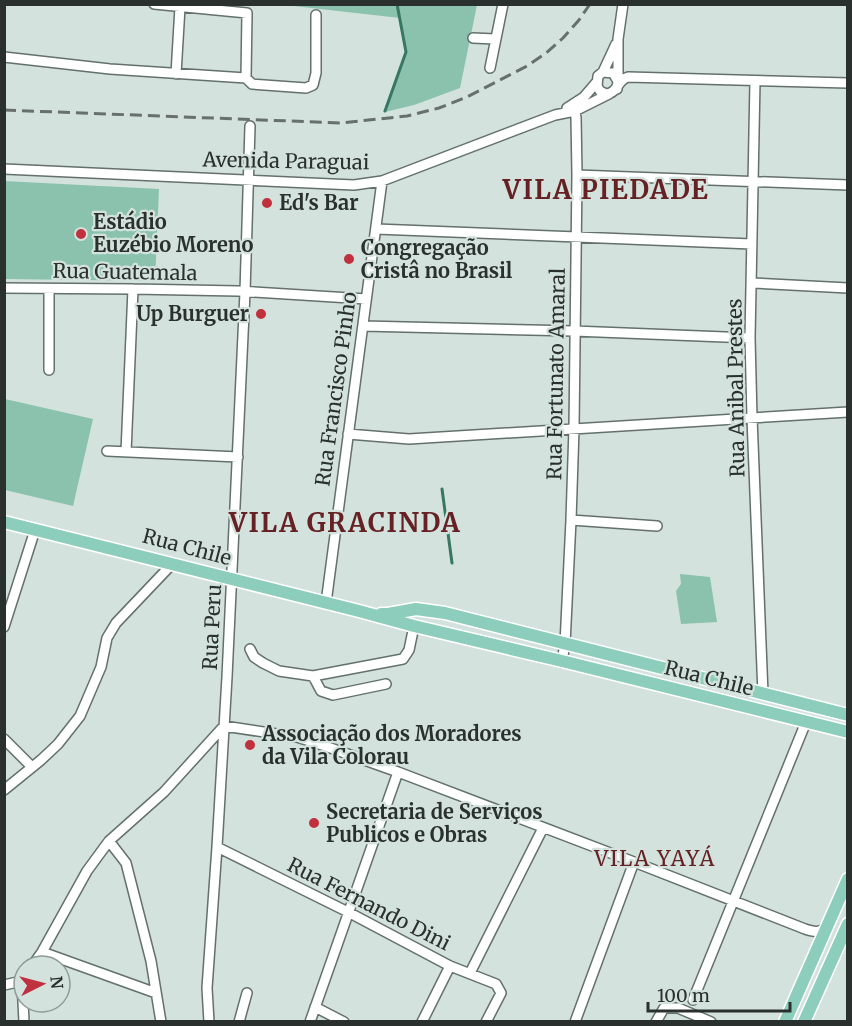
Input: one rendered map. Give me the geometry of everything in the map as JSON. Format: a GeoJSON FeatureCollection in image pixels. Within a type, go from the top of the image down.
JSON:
{"type":"FeatureCollection","features":[{"type":"Feature","properties":{"kind":"main road","name":"Rua Chile"},"geometry":{"type":"LineString","coordinates":[[4,522],[359,610],[388,614],[416,609],[445,614],[848,715]]}},
{"type":"Feature","properties":{"kind":"main road"},"geometry":{"type":"LineString","coordinates":[[414,626],[411,624],[409,615],[416,609]]}},
{"type":"Feature","properties":{"kind":"main road","name":"Rua Chile"},"geometry":{"type":"LineString","coordinates":[[359,610],[414,626],[848,732]]}},
{"type":"Feature","properties":{"kind":"main road"},"geometry":{"type":"LineString","coordinates":[[784,1022],[848,879]]}},
{"type":"Feature","properties":{"kind":"main road"},"geometry":{"type":"LineString","coordinates":[[804,1022],[843,948],[848,924]]}},
{"type":"Feature","properties":{"kind":"street"},"geometry":{"type":"LineString","coordinates":[[154,4],[247,13],[246,78]]}},
{"type":"Feature","properties":{"kind":"street"},"geometry":{"type":"LineString","coordinates":[[490,68],[503,4]]}},
{"type":"Feature","properties":{"kind":"street"},"geometry":{"type":"LineString","coordinates":[[618,83],[618,39],[623,4]]}},
{"type":"Feature","properties":{"kind":"street"},"geometry":{"type":"LineString","coordinates":[[176,74],[180,7]]}},
{"type":"Feature","properties":{"kind":"street"},"geometry":{"type":"LineString","coordinates":[[4,57],[110,69],[246,78],[252,84],[306,88],[313,85],[316,73],[316,15]]}},
{"type":"Feature","properties":{"kind":"street"},"geometry":{"type":"LineString","coordinates":[[473,39],[495,39]]}},
{"type":"Feature","properties":{"kind":"street"},"geometry":{"type":"LineString","coordinates":[[573,108],[596,83],[618,39]]}},
{"type":"Feature","properties":{"kind":"street"},"geometry":{"type":"LineString","coordinates":[[603,72],[613,73],[618,78],[618,83]]}},
{"type":"Feature","properties":{"kind":"street"},"geometry":{"type":"LineString","coordinates":[[618,83],[628,77],[848,83]]}},
{"type":"Feature","properties":{"kind":"street","name":"Rua Anibal Prestes"},"geometry":{"type":"LineString","coordinates":[[755,81],[753,283],[750,338],[764,694]]}},
{"type":"Feature","properties":{"kind":"street"},"geometry":{"type":"LineString","coordinates":[[596,83],[600,91],[609,93]]}},
{"type":"Feature","properties":{"kind":"street","name":"Avenida Paraguai"},"geometry":{"type":"LineString","coordinates":[[4,169],[354,185],[382,181],[555,115],[615,91],[618,83]]}},
{"type":"Feature","properties":{"kind":"street","name":"Rua Fortunato Amaral"},"geometry":{"type":"LineString","coordinates":[[565,644],[572,520],[574,428],[577,175],[576,117],[573,108]]}},
{"type":"Feature","properties":{"kind":"street","name":"Rua Peru"},"geometry":{"type":"LineString","coordinates":[[209,1022],[207,988],[218,848],[232,579],[250,126]]}},
{"type":"Feature","properties":{"kind":"street"},"geometry":{"type":"LineString","coordinates":[[577,175],[848,185]]}},
{"type":"Feature","properties":{"kind":"street","name":"Rua Francisco Pinho"},"geometry":{"type":"LineString","coordinates":[[326,603],[382,181]]}},
{"type":"Feature","properties":{"kind":"street"},"geometry":{"type":"LineString","coordinates":[[376,229],[752,244]]}},
{"type":"Feature","properties":{"kind":"street"},"geometry":{"type":"LineString","coordinates":[[753,283],[848,288]]}},
{"type":"Feature","properties":{"kind":"street","name":"Rua Guatemala"},"geometry":{"type":"LineString","coordinates":[[4,288],[245,292],[366,299]]}},
{"type":"Feature","properties":{"kind":"street"},"geometry":{"type":"LineString","coordinates":[[49,289],[49,370]]}},
{"type":"Feature","properties":{"kind":"street"},"geometry":{"type":"LineString","coordinates":[[126,452],[133,289]]}},
{"type":"Feature","properties":{"kind":"street"},"geometry":{"type":"LineString","coordinates":[[363,326],[750,338]]}},
{"type":"Feature","properties":{"kind":"street"},"geometry":{"type":"LineString","coordinates":[[348,434],[409,440],[848,412]]}},
{"type":"Feature","properties":{"kind":"street"},"geometry":{"type":"LineString","coordinates":[[107,451],[238,456]]}},
{"type":"Feature","properties":{"kind":"street"},"geometry":{"type":"LineString","coordinates":[[572,520],[657,526]]}},
{"type":"Feature","properties":{"kind":"street"},"geometry":{"type":"LineString","coordinates":[[5,625],[35,530]]}},
{"type":"Feature","properties":{"kind":"street"},"geometry":{"type":"LineString","coordinates":[[4,790],[41,760],[80,716],[101,667],[107,638],[116,623],[173,563]]}},
{"type":"Feature","properties":{"kind":"street"},"geometry":{"type":"LineString","coordinates":[[250,649],[255,657],[279,671],[313,676],[403,659],[409,650],[414,626]]}},
{"type":"Feature","properties":{"kind":"street"},"geometry":{"type":"LineString","coordinates":[[562,661],[565,644]]}},
{"type":"Feature","properties":{"kind":"street"},"geometry":{"type":"LineString","coordinates":[[313,676],[321,691],[333,695],[387,684]]}},
{"type":"Feature","properties":{"kind":"street"},"geometry":{"type":"LineString","coordinates":[[693,1000],[806,722]]}},
{"type":"Feature","properties":{"kind":"street"},"geometry":{"type":"LineString","coordinates":[[156,993],[42,952],[87,871],[109,841],[165,792],[224,726],[297,737],[398,772],[805,929],[817,932],[827,927]]}},
{"type":"Feature","properties":{"kind":"street"},"geometry":{"type":"LineString","coordinates":[[4,739],[32,767]]}},
{"type":"Feature","properties":{"kind":"street"},"geometry":{"type":"LineString","coordinates":[[310,1022],[398,772]]}},
{"type":"Feature","properties":{"kind":"street"},"geometry":{"type":"LineString","coordinates":[[470,973],[543,828]]}},
{"type":"Feature","properties":{"kind":"street"},"geometry":{"type":"LineString","coordinates":[[109,841],[126,863],[151,961],[161,1022]]}},
{"type":"Feature","properties":{"kind":"street","name":"Rua Fernando Dini"},"geometry":{"type":"LineString","coordinates":[[218,848],[348,912],[450,966],[496,984],[501,993],[486,1022]]}},
{"type":"Feature","properties":{"kind":"street"},"geometry":{"type":"LineString","coordinates":[[575,1022],[634,862]]}},
{"type":"Feature","properties":{"kind":"street"},"geometry":{"type":"LineString","coordinates":[[805,929],[815,938],[817,950]]}},
{"type":"Feature","properties":{"kind":"street"},"geometry":{"type":"LineString","coordinates":[[422,1022],[450,966]]}},
{"type":"Feature","properties":{"kind":"street"},"geometry":{"type":"LineString","coordinates":[[238,1022],[247,993]]}},
{"type":"Feature","properties":{"kind":"street"},"geometry":{"type":"LineString","coordinates":[[315,1007],[344,1022]]}},
{"type":"Feature","properties":{"kind":"street"},"geometry":{"type":"LineString","coordinates":[[656,1022],[664,1008],[678,1008],[711,1022]]}},
{"type":"Feature","properties":{"kind":"green space"},"geometry":{"type":"Polygon","coordinates":[[[285,5],[477,5],[460,88],[414,105],[385,112],[406,52],[400,18],[285,5]]]}},
{"type":"Feature","properties":{"kind":"green space","name":"Estádio Euzébio Moreno"},"geometry":{"type":"Polygon","coordinates":[[[4,181],[159,189],[155,281],[5,279],[4,181]]]}},
{"type":"Feature","properties":{"kind":"green space"},"geometry":{"type":"Polygon","coordinates":[[[5,399],[93,419],[73,506],[5,490],[5,399]]]}},
{"type":"Feature","properties":{"kind":"green space"},"geometry":{"type":"Polygon","coordinates":[[[680,574],[710,577],[717,622],[681,624],[676,591],[681,584],[680,574]]]}},
{"type":"Feature","properties":{"kind":"waterway"},"geometry":{"type":"LineString","coordinates":[[385,111],[406,52],[397,4]]}},
{"type":"Feature","properties":{"kind":"waterway"},"geometry":{"type":"LineString","coordinates":[[442,489],[452,563]]}},
{"type":"Feature","properties":{"kind":"railway"},"geometry":{"type":"LineString","coordinates":[[4,110],[341,123],[407,116],[439,108],[467,97],[527,66],[563,38],[590,4]]}},
{"type":"Feature","properties":{"kind":"place","name":"Ed's Bar"},"geometry":{"type":"Point","coordinates":[267,203]}},
{"type":"Feature","properties":{"kind":"place","name":"Estádio Euzébio Moreno"},"geometry":{"type":"Point","coordinates":[81,234]}},
{"type":"Feature","properties":{"kind":"place","name":"Congregação Cristâ no Brasil"},"geometry":{"type":"Point","coordinates":[349,259]}},
{"type":"Feature","properties":{"kind":"place","name":"Up Burguer"},"geometry":{"type":"Point","coordinates":[261,314]}},
{"type":"Feature","properties":{"kind":"place","name":"Associação dos Moradores da Vila Colorau"},"geometry":{"type":"Point","coordinates":[250,745]}},
{"type":"Feature","properties":{"kind":"place","name":"Secretaria de Serviços Publicos e Obras"},"geometry":{"type":"Point","coordinates":[314,823]}},
{"type":"Feature","properties":{"kind":"district","name":"VILA PIEDADE"},"geometry":{"type":"Point","coordinates":[606,190]}},
{"type":"Feature","properties":{"kind":"district","name":"VILA GRACINDA"},"geometry":{"type":"Point","coordinates":[345,523]}},
{"type":"Feature","properties":{"kind":"district","name":"VILA YAYÁ"},"geometry":{"type":"Point","coordinates":[655,859]}}]}
